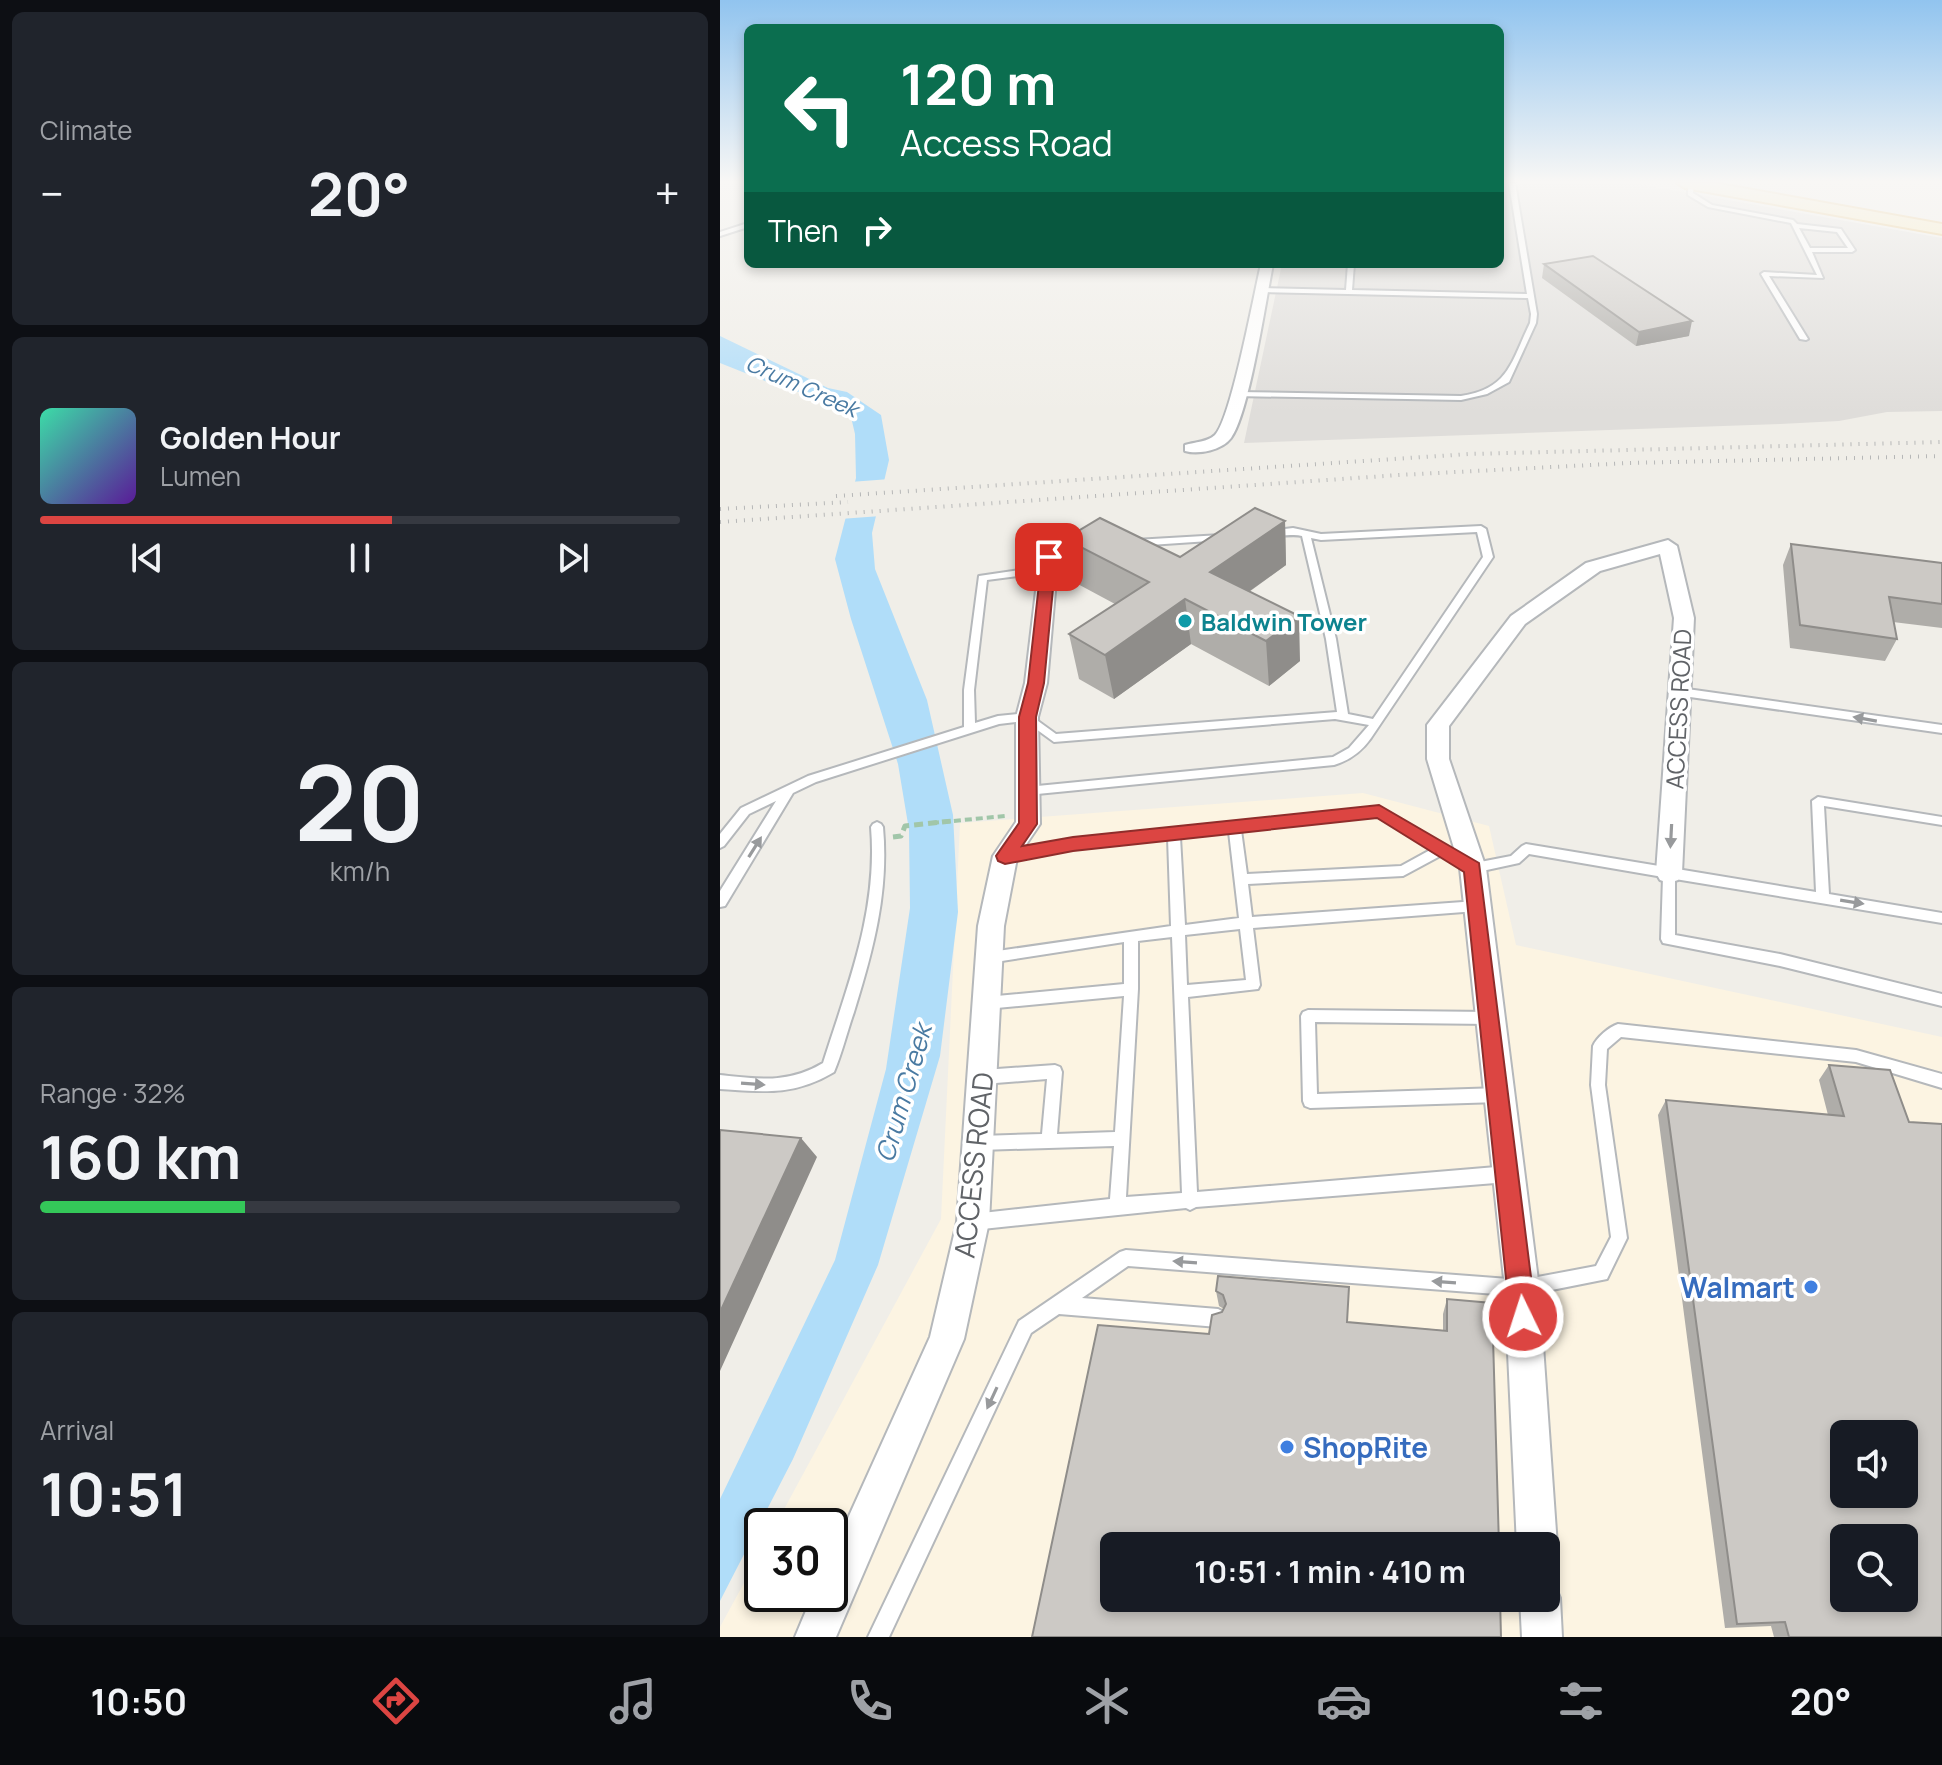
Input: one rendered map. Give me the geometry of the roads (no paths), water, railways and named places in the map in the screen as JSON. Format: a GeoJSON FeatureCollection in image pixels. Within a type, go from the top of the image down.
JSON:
{"type":"FeatureCollection","features":[{"type":"Feature","properties":{"kind":"street"},"geometry":{"type":"LineString","coordinates":[[1191,448],[1213,444],[1224,436],[1238,394],[1266,268]]}},
{"type":"Feature","properties":{"kind":"street","name":"ACCESS ROAD"},"geometry":{"type":"LineString","coordinates":[[1473,868],[1438,759],[1438,725],[1518,620],[1593,567],[1668,546],[1684,618],[1669,873]]}},
{"type":"Feature","properties":{"kind":"street","name":"ACCESS ROAD"},"geometry":{"type":"LineString","coordinates":[[815,1637],[947,1339],[973,1222],[991,926],[1005,856],[1028,824],[1027,717],[1036,683],[1048,563]]}},
{"type":"Feature","properties":{"kind":"street"},"geometry":{"type":"LineString","coordinates":[[1473,868],[1522,1288],[1536,1532]]}},
{"type":"Feature","properties":{"kind":"street"},"geometry":{"type":"LineString","coordinates":[[1541,1612],[1542,1637]]}},
{"type":"Feature","properties":{"kind":"lane"},"geometry":{"type":"LineString","coordinates":[[1238,394],[1480,396],[1506,380],[1533,323],[1525,259]]}},
{"type":"Feature","properties":{"kind":"lane"},"geometry":{"type":"LineString","coordinates":[[1804,339],[1764,274],[1821,277],[1813,259]]}},
{"type":"Feature","properties":{"kind":"lane"},"geometry":{"type":"LineString","coordinates":[[1349,292],[1351,268]]}},
{"type":"Feature","properties":{"kind":"lane"},"geometry":{"type":"LineString","coordinates":[[1261,290],[1531,296]]}},
{"type":"Feature","properties":{"kind":"lane"},"geometry":{"type":"LineString","coordinates":[[1028,802],[1347,757],[1359,747],[1376,723],[1488,557],[1481,529],[1321,537],[1293,531],[1263,534]]}},
{"type":"Feature","properties":{"kind":"lane"},"geometry":{"type":"LineString","coordinates":[[1306,534],[1331,639],[1343,717]]}},
{"type":"Feature","properties":{"kind":"lane"},"geometry":{"type":"LineString","coordinates":[[1117,544],[1233,537]]}},
{"type":"Feature","properties":{"kind":"lane"},"geometry":{"type":"LineString","coordinates":[[970,728],[969,690],[982,578],[1048,563],[1089,546]]}},
{"type":"Feature","properties":{"kind":"lane"},"geometry":{"type":"LineString","coordinates":[[1680,692],[1942,729]]}},
{"type":"Feature","properties":{"kind":"lane"},"geometry":{"type":"LineString","coordinates":[[720,843],[745,811],[836,769],[998,720],[1027,717],[1054,738],[1343,717],[1376,723]]}},
{"type":"Feature","properties":{"kind":"lane"},"geometry":{"type":"LineString","coordinates":[[720,902],[789,790]]}},
{"type":"Feature","properties":{"kind":"lane"},"geometry":{"type":"LineString","coordinates":[[1823,897],[1818,801],[1942,821]]}},
{"type":"Feature","properties":{"kind":"lane"},"geometry":{"type":"LineString","coordinates":[[1005,856],[1073,844],[1379,811],[1473,868],[1515,860],[1526,849],[1942,918]]}},
{"type":"Feature","properties":{"kind":"lane"},"geometry":{"type":"LineString","coordinates":[[720,1082],[786,1087],[816,1076],[829,1067],[869,931],[879,872],[877,827]]}},
{"type":"Feature","properties":{"kind":"lane"},"geometry":{"type":"LineString","coordinates":[[1181,992],[1253,985],[1235,827]]}},
{"type":"Feature","properties":{"kind":"lane"},"geometry":{"type":"LineString","coordinates":[[1174,833],[1190,1202]]}},
{"type":"Feature","properties":{"kind":"lane"},"geometry":{"type":"LineString","coordinates":[[1241,879],[1403,871],[1443,849]]}},
{"type":"Feature","properties":{"kind":"lane"},"geometry":{"type":"LineString","coordinates":[[1669,873],[1668,939],[1780,960],[1942,1000]]}},
{"type":"Feature","properties":{"kind":"lane"},"geometry":{"type":"LineString","coordinates":[[989,957],[1178,930],[1477,906]]}},
{"type":"Feature","properties":{"kind":"lane"},"geometry":{"type":"LineString","coordinates":[[1118,1206],[1131,989],[1131,936]]}},
{"type":"Feature","properties":{"kind":"lane"},"geometry":{"type":"LineString","coordinates":[[986,1003],[1131,989]]}},
{"type":"Feature","properties":{"kind":"lane"},"geometry":{"type":"LineString","coordinates":[[1490,1018],[1308,1016],[1310,1101],[1499,1095]]}},
{"type":"Feature","properties":{"kind":"lane"},"geometry":{"type":"LineString","coordinates":[[878,1637],[1025,1327],[1126,1258],[1522,1288],[1601,1273],[1619,1238],[1598,1085],[1600,1046],[1618,1030],[1856,1056],[1942,1081]]}},
{"type":"Feature","properties":{"kind":"lane"},"geometry":{"type":"LineString","coordinates":[[983,1077],[1055,1072],[1049,1140]]}},
{"type":"Feature","properties":{"kind":"lane"},"geometry":{"type":"LineString","coordinates":[[980,1143],[1122,1139]]}},
{"type":"Feature","properties":{"kind":"lane"},"geometry":{"type":"LineString","coordinates":[[973,1222],[1118,1206],[1508,1174]]}},
{"type":"Feature","properties":{"kind":"lane"},"geometry":{"type":"LineString","coordinates":[[1057,1305],[1218,1318]]}},
{"type":"Feature","properties":{"kind":"water","name":"Crum Creek"},"geometry":{"type":"Polygon","coordinates":[[[720,336],[828,388],[847,392],[881,415],[889,460],[872,533],[875,569],[927,700],[953,815],[958,912],[940,1056],[878,1265],[793,1459],[768,1508],[744,1508],[744,1554],[720,1601],[720,1499],[835,1260],[886,1069],[910,908],[909,830],[898,764],[835,559],[856,478],[855,434],[851,417],[843,406],[720,363],[720,336]]]}},
{"type":"Feature","properties":{"kind":"railway"},"geometry":{"type":"LineString","coordinates":[[836,496],[1469,454],[1942,442]]}},
{"type":"Feature","properties":{"kind":"railway"},"geometry":{"type":"LineString","coordinates":[[720,522],[1399,475],[1629,463],[1942,456]]}},
{"type":"Feature","properties":{"kind":"railway"},"geometry":{"type":"LineString","coordinates":[[720,509],[848,502]]}},
{"type":"Feature","properties":{"kind":"place","name":"Baldwin Tower"},"geometry":{"type":"Point","coordinates":[1185,621]}},
{"type":"Feature","properties":{"kind":"place","name":"Walmart"},"geometry":{"type":"Point","coordinates":[1811,1287]}},
{"type":"Feature","properties":{"kind":"place","name":"ShopRite"},"geometry":{"type":"Point","coordinates":[1287,1447]}}]}
